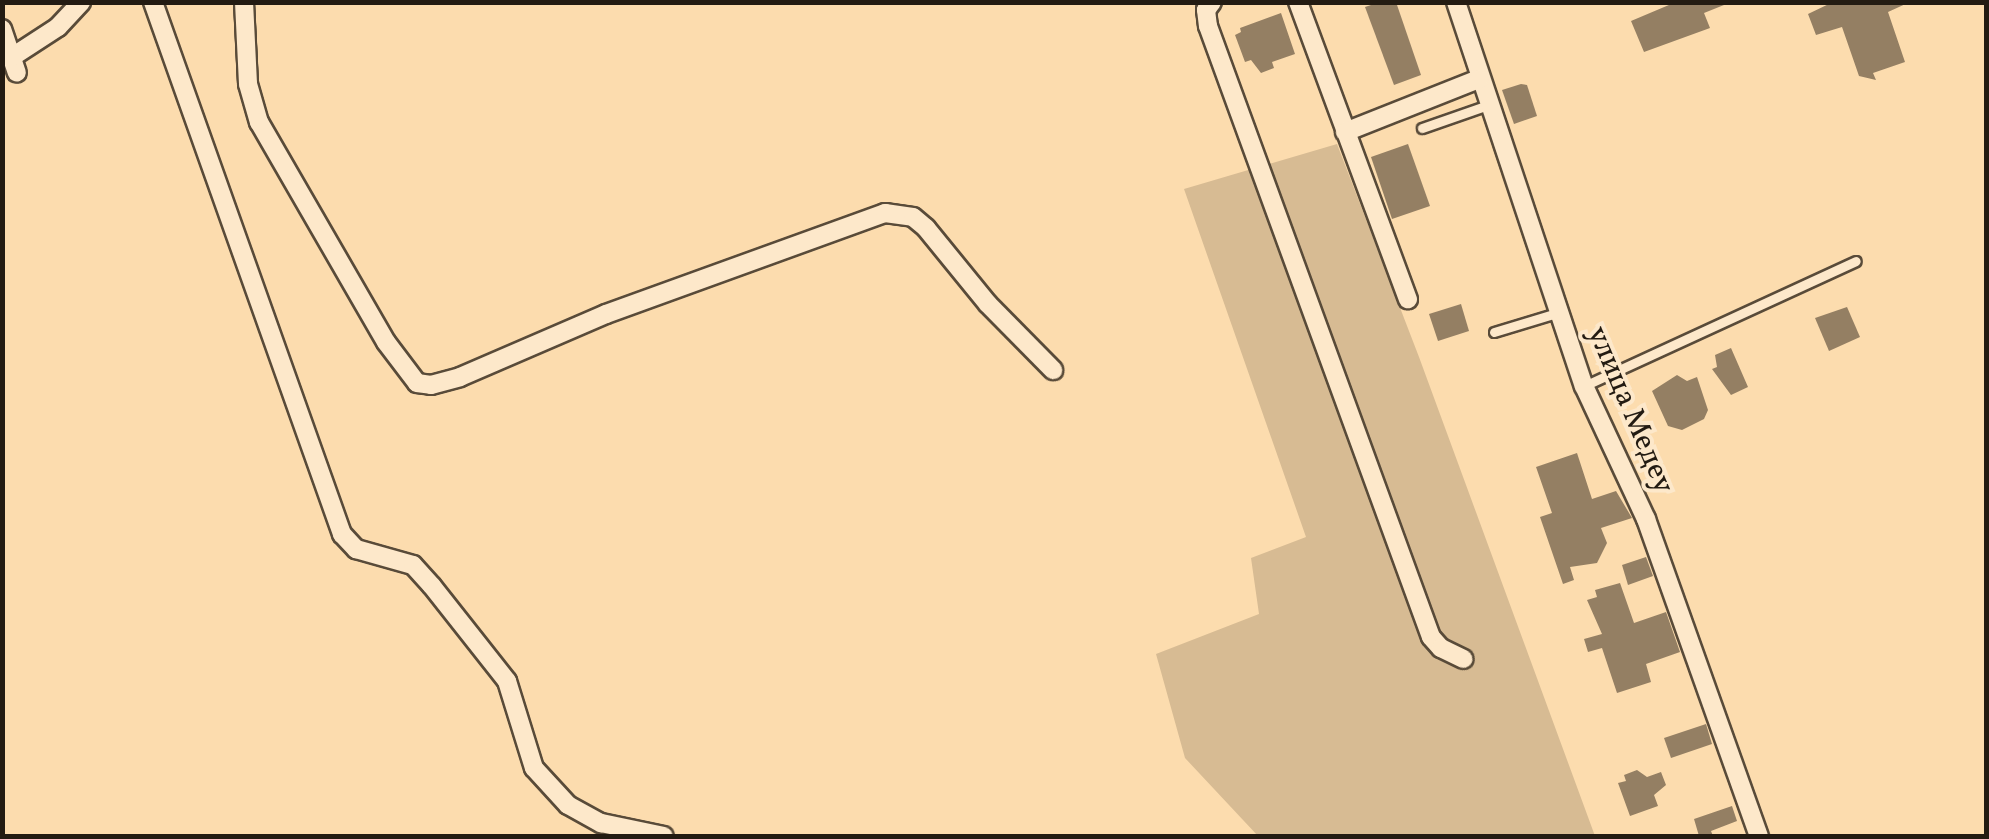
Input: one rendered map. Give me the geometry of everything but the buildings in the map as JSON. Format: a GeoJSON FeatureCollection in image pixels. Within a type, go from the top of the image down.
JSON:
{"type":"FeatureCollection","features":[{"type":"Feature","properties":{"kind":"street"},"geometry":{"type":"LineString","coordinates":[[2,28],[15,65],[81,2]]}},
{"type":"Feature","properties":{"kind":"street"},"geometry":{"type":"LineString","coordinates":[[153,2],[342,534],[356,549],[413,566],[432,586],[506,682],[534,768],[568,806],[601,824],[664,836]]}},
{"type":"Feature","properties":{"kind":"street"},"geometry":{"type":"LineString","coordinates":[[244,2],[248,84],[259,122],[386,342],[418,383],[431,385],[460,377],[606,314],[885,213],[913,217],[926,228],[988,304],[1053,370]]}},
{"type":"Feature","properties":{"kind":"street"},"geometry":{"type":"LineString","coordinates":[[1212,2],[1206,10],[1208,26],[1431,637],[1441,648],[1464,658]]}},
{"type":"Feature","properties":{"kind":"street"},"geometry":{"type":"LineString","coordinates":[[1298,2],[1408,300]]}},
{"type":"Feature","properties":{"kind":"street","name":"улица Медеу"},"geometry":{"type":"LineString","coordinates":[[1456,2],[1584,386],[1646,518],[1759,836]]}},
{"type":"Feature","properties":{"kind":"street"},"geometry":{"type":"LineString","coordinates":[[1344,132],[1479,80]]}},
{"type":"Feature","properties":{"kind":"lane"},"geometry":{"type":"LineString","coordinates":[[1422,128],[1488,105]]}},
{"type":"Feature","properties":{"kind":"lane"},"geometry":{"type":"LineString","coordinates":[[1584,386],[1856,261]]}},
{"type":"Feature","properties":{"kind":"lane"},"geometry":{"type":"LineString","coordinates":[[1494,332],[1560,312]]}},
{"type":"Feature","properties":{"kind":"shaded area"},"geometry":{"type":"Polygon","coordinates":[[[1337,144],[1595,836],[1258,836],[1185,758],[1156,654],[1259,614],[1251,558],[1306,537],[1184,189],[1337,144]]]}}]}
